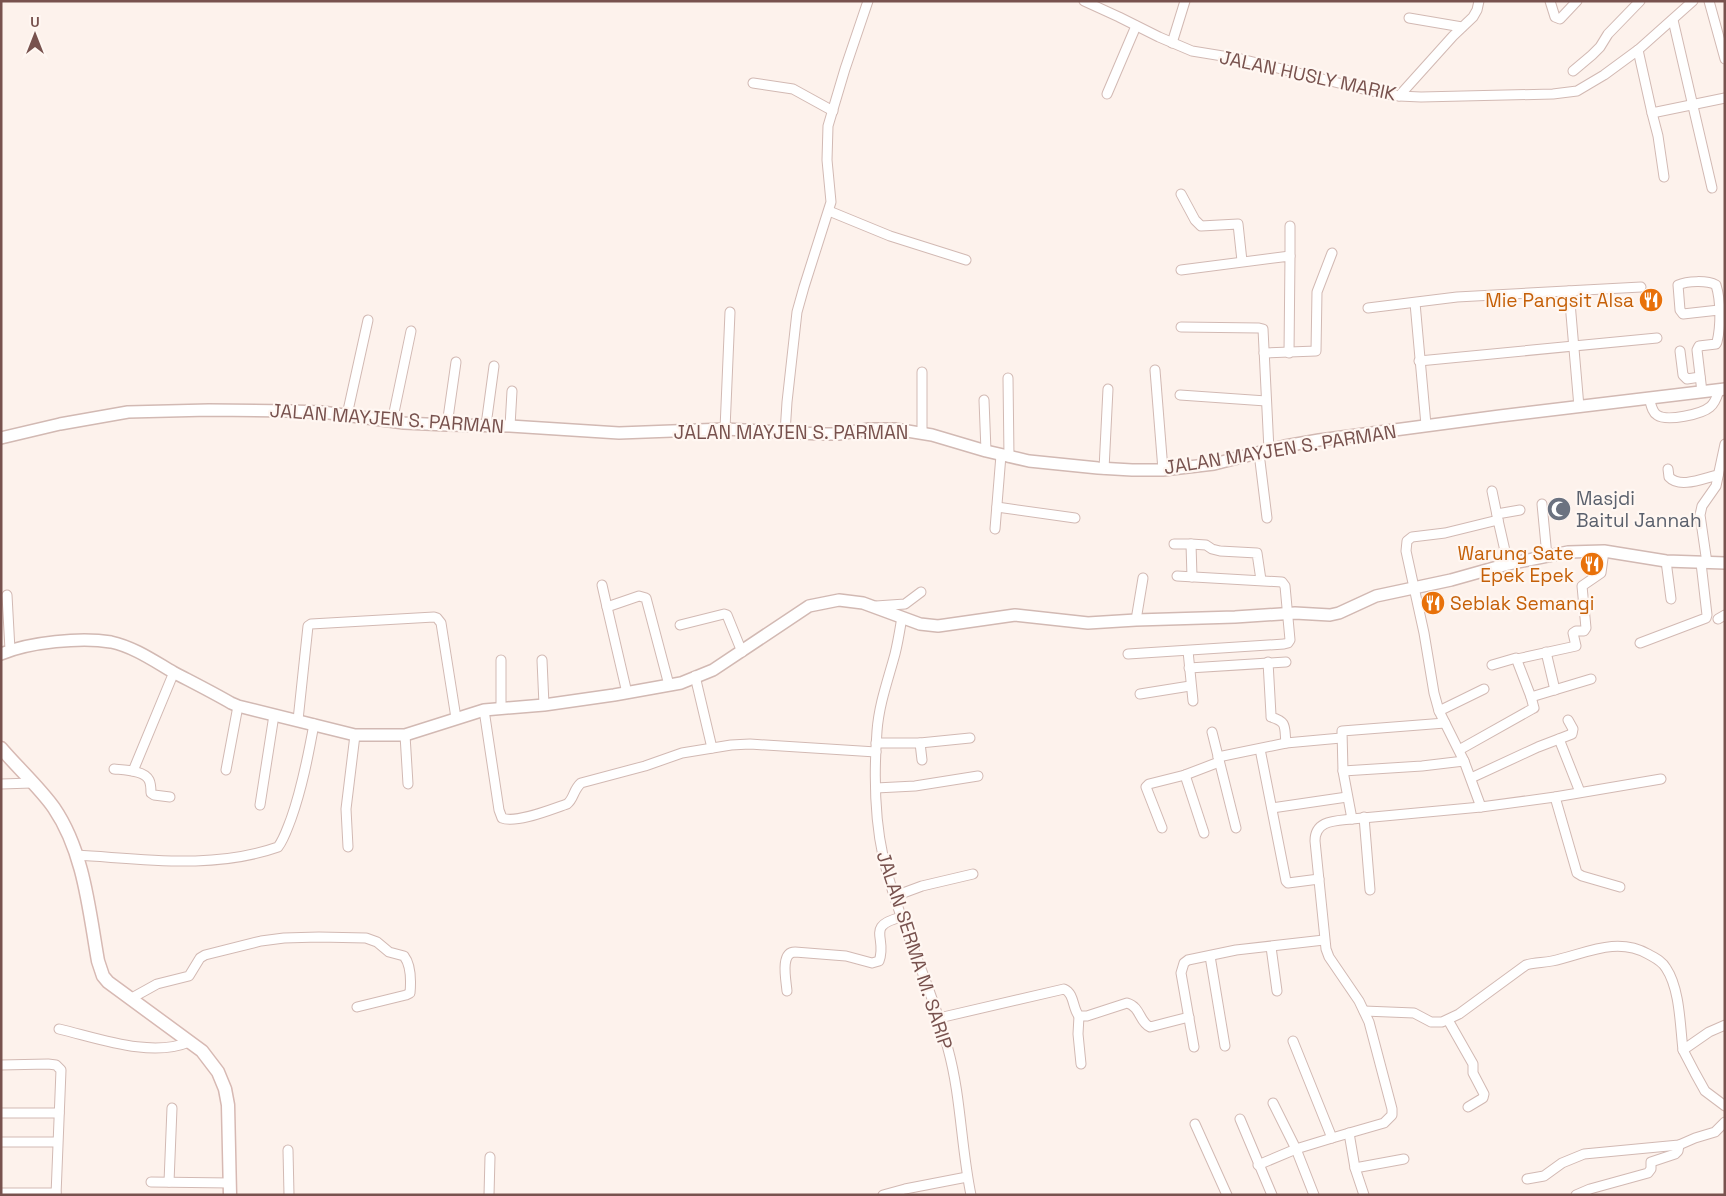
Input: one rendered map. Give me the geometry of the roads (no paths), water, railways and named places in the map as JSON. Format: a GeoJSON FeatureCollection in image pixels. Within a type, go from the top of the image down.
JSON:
{"type":"FeatureCollection","features":[{"type":"Feature","properties":{"kind":"main road"},"geometry":{"type":"LineString","coordinates":[[1,748],[54,807],[78,855],[98,961],[103,976],[116,990],[202,1051],[212,1062],[226,1089],[230,1189]]}},
{"type":"Feature","properties":{"kind":"street"},"geometry":{"type":"LineString","coordinates":[[785,433],[798,312],[804,286],[831,202],[826,145],[828,126],[868,1]]}},
{"type":"Feature","properties":{"kind":"street","name":"JALAN HUSLY MARIK"},"geometry":{"type":"LineString","coordinates":[[1084,1],[1192,51],[1241,59],[1399,96],[1570,93],[1604,75],[1638,50],[1693,1]]}},
{"type":"Feature","properties":{"kind":"street"},"geometry":{"type":"LineString","coordinates":[[1172,43],[1186,1]]}},
{"type":"Feature","properties":{"kind":"street"},"geometry":{"type":"LineString","coordinates":[[1399,96],[1477,10],[1479,1]]}},
{"type":"Feature","properties":{"kind":"street"},"geometry":{"type":"LineString","coordinates":[[1550,1],[1556,17],[1560,19],[1577,1]]}},
{"type":"Feature","properties":{"kind":"street"},"geometry":{"type":"LineString","coordinates":[[1573,71],[1592,55],[1608,34],[1640,1]]}},
{"type":"Feature","properties":{"kind":"street"},"geometry":{"type":"LineString","coordinates":[[1709,1],[1725,60]]}},
{"type":"Feature","properties":{"kind":"street"},"geometry":{"type":"LineString","coordinates":[[1409,18],[1462,27]]}},
{"type":"Feature","properties":{"kind":"street"},"geometry":{"type":"LineString","coordinates":[[1673,20],[1712,188]]}},
{"type":"Feature","properties":{"kind":"street"},"geometry":{"type":"LineString","coordinates":[[1107,94],[1136,26]]}},
{"type":"Feature","properties":{"kind":"street"},"geometry":{"type":"LineString","coordinates":[[1638,50],[1658,136],[1664,177]]}},
{"type":"Feature","properties":{"kind":"street"},"geometry":{"type":"LineString","coordinates":[[753,83],[793,90],[833,111]]}},
{"type":"Feature","properties":{"kind":"street"},"geometry":{"type":"LineString","coordinates":[[1652,113],[1725,98]]}},
{"type":"Feature","properties":{"kind":"street"},"geometry":{"type":"LineString","coordinates":[[1181,194],[1201,226],[1238,224],[1242,262]]}},
{"type":"Feature","properties":{"kind":"street"},"geometry":{"type":"LineString","coordinates":[[829,211],[898,238],[966,260]]}},
{"type":"Feature","properties":{"kind":"street"},"geometry":{"type":"LineString","coordinates":[[1289,353],[1290,226]]}},
{"type":"Feature","properties":{"kind":"street"},"geometry":{"type":"LineString","coordinates":[[1264,353],[1316,351],[1317,292],[1332,254]]}},
{"type":"Feature","properties":{"kind":"street"},"geometry":{"type":"LineString","coordinates":[[1181,270],[1290,256]]}},
{"type":"Feature","properties":{"kind":"street"},"geometry":{"type":"LineString","coordinates":[[1702,392],[1697,350],[1699,346],[1716,344],[1718,342],[1719,310],[1716,285],[1712,282],[1696,282],[1678,285],[1681,312],[1683,314],[1719,310]]}},
{"type":"Feature","properties":{"kind":"street"},"geometry":{"type":"LineString","coordinates":[[1368,308],[1457,297],[1641,287]]}},
{"type":"Feature","properties":{"kind":"street"},"geometry":{"type":"LineString","coordinates":[[1569,291],[1579,407]]}},
{"type":"Feature","properties":{"kind":"street"},"geometry":{"type":"LineString","coordinates":[[1415,303],[1426,425]]}},
{"type":"Feature","properties":{"kind":"street"},"geometry":{"type":"LineString","coordinates":[[725,429],[730,312]]}},
{"type":"Feature","properties":{"kind":"street"},"geometry":{"type":"LineString","coordinates":[[347,415],[368,320]]}},
{"type":"Feature","properties":{"kind":"street"},"geometry":{"type":"LineString","coordinates":[[1181,327],[1261,328],[1264,333],[1266,401],[1264,452],[1267,518]]}},
{"type":"Feature","properties":{"kind":"street"},"geometry":{"type":"LineString","coordinates":[[392,422],[411,331]]}},
{"type":"Feature","properties":{"kind":"street"},"geometry":{"type":"LineString","coordinates":[[1419,361],[1657,338]]}},
{"type":"Feature","properties":{"kind":"street"},"geometry":{"type":"LineString","coordinates":[[1680,351],[1682,375],[1687,378],[1700,377]]}},
{"type":"Feature","properties":{"kind":"street"},"geometry":{"type":"LineString","coordinates":[[447,425],[456,362]]}},
{"type":"Feature","properties":{"kind":"street"},"geometry":{"type":"LineString","coordinates":[[486,425],[494,366]]}},
{"type":"Feature","properties":{"kind":"street"},"geometry":{"type":"LineString","coordinates":[[1155,370],[1163,470]]}},
{"type":"Feature","properties":{"kind":"street"},"geometry":{"type":"LineString","coordinates":[[922,372],[922,433]]}},
{"type":"Feature","properties":{"kind":"street"},"geometry":{"type":"LineString","coordinates":[[995,529],[1005,456],[1008,378]]}},
{"type":"Feature","properties":{"kind":"street"},"geometry":{"type":"LineString","coordinates":[[1104,468],[1108,389]]}},
{"type":"Feature","properties":{"kind":"street"},"geometry":{"type":"LineString","coordinates":[[1649,398],[1654,412],[1658,416],[1665,418],[1684,416],[1710,407],[1722,389]]}},
{"type":"Feature","properties":{"kind":"street","name":"JALAN MAYJEN S. PARMAN"},"geometry":{"type":"LineString","coordinates":[[1,438],[44,427],[128,412],[290,410],[347,415],[392,422],[510,426],[619,433],[725,429],[839,434],[869,429],[889,429],[922,433],[1005,456],[1047,464],[1163,470],[1214,464],[1319,440],[1722,389]]}},
{"type":"Feature","properties":{"kind":"street"},"geometry":{"type":"LineString","coordinates":[[510,426],[512,391]]}},
{"type":"Feature","properties":{"kind":"street"},"geometry":{"type":"LineString","coordinates":[[1180,395],[1266,401]]}},
{"type":"Feature","properties":{"kind":"street"},"geometry":{"type":"LineString","coordinates":[[984,400],[986,451]]}},
{"type":"Feature","properties":{"kind":"street"},"geometry":{"type":"LineString","coordinates":[[1640,643],[1706,618],[1701,511],[1714,491],[1725,444]]}},
{"type":"Feature","properties":{"kind":"street"},"geometry":{"type":"LineString","coordinates":[[1668,469],[1669,477],[1676,482],[1718,475]]}},
{"type":"Feature","properties":{"kind":"street"},"geometry":{"type":"LineString","coordinates":[[1492,490],[1508,564]]}},
{"type":"Feature","properties":{"kind":"street"},"geometry":{"type":"LineString","coordinates":[[1542,504],[1547,556]]}},
{"type":"Feature","properties":{"kind":"street"},"geometry":{"type":"LineString","coordinates":[[997,507],[1075,518]]}},
{"type":"Feature","properties":{"kind":"street"},"geometry":{"type":"LineString","coordinates":[[1481,807],[1464,761],[1439,711],[1406,551],[1407,541],[1408,539],[1445,533],[1520,510]]}},
{"type":"Feature","properties":{"kind":"street"},"geometry":{"type":"LineString","coordinates":[[1174,544],[1206,545],[1220,551],[1256,553],[1261,580]]}},
{"type":"Feature","properties":{"kind":"street"},"geometry":{"type":"LineString","coordinates":[[1191,544],[1192,576]]}},
{"type":"Feature","properties":{"kind":"street"},"geometry":{"type":"LineString","coordinates":[[7,595],[6,652],[50,642],[112,642],[139,652],[238,706],[355,735],[405,735],[484,710],[544,705],[681,683],[713,670],[809,606],[839,600],[862,603],[920,624],[938,626],[1014,615],[1074,622],[1287,614],[1330,615],[1339,613],[1376,596],[1451,580],[1508,564],[1584,550],[1604,551],[1666,561],[1725,564]]}},
{"type":"Feature","properties":{"kind":"street"},"geometry":{"type":"LineString","coordinates":[[1492,665],[1513,658],[1517,659],[1574,647],[1576,643],[1573,633],[1585,630],[1582,586],[1601,573],[1604,551]]}},
{"type":"Feature","properties":{"kind":"street"},"geometry":{"type":"LineString","coordinates":[[1666,561],[1670,599]]}},
{"type":"Feature","properties":{"kind":"street"},"geometry":{"type":"LineString","coordinates":[[1128,654],[1288,643],[1291,637],[1285,586],[1282,582],[1177,576]]}},
{"type":"Feature","properties":{"kind":"street"},"geometry":{"type":"LineString","coordinates":[[1136,620],[1144,578]]}},
{"type":"Feature","properties":{"kind":"street"},"geometry":{"type":"LineString","coordinates":[[602,585],[627,692]]}},
{"type":"Feature","properties":{"kind":"street"},"geometry":{"type":"LineString","coordinates":[[871,606],[905,604],[921,592]]}},
{"type":"Feature","properties":{"kind":"street"},"geometry":{"type":"LineString","coordinates":[[607,606],[639,596],[646,598],[669,685]]}},
{"type":"Feature","properties":{"kind":"street"},"geometry":{"type":"LineString","coordinates":[[680,625],[724,614],[727,615],[742,652]]}},
{"type":"Feature","properties":{"kind":"street","name":"JALAN SERMA M. SARIP"},"geometry":{"type":"LineString","coordinates":[[902,617],[895,653],[880,707],[876,747],[879,831],[883,856],[895,896],[939,1018],[953,1071],[971,1195]]}},
{"type":"Feature","properties":{"kind":"street"},"geometry":{"type":"LineString","coordinates":[[298,720],[308,626],[310,624],[434,618],[437,618],[441,623],[456,718]]}},
{"type":"Feature","properties":{"kind":"street"},"geometry":{"type":"LineString","coordinates":[[1188,651],[1192,702]]}},
{"type":"Feature","properties":{"kind":"street"},"geometry":{"type":"LineString","coordinates":[[1546,652],[1555,690]]}},
{"type":"Feature","properties":{"kind":"street"},"geometry":{"type":"LineString","coordinates":[[1459,750],[1532,709],[1534,704],[1517,659]]}},
{"type":"Feature","properties":{"kind":"street"},"geometry":{"type":"LineString","coordinates":[[501,660],[501,708]]}},
{"type":"Feature","properties":{"kind":"street"},"geometry":{"type":"LineString","coordinates":[[542,660],[544,705]]}},
{"type":"Feature","properties":{"kind":"street"},"geometry":{"type":"LineString","coordinates":[[1268,662],[1271,715],[1283,722],[1286,743]]}},
{"type":"Feature","properties":{"kind":"street"},"geometry":{"type":"LineString","coordinates":[[1189,668],[1286,662]]}},
{"type":"Feature","properties":{"kind":"street"},"geometry":{"type":"LineString","coordinates":[[133,771],[174,672]]}},
{"type":"Feature","properties":{"kind":"street"},"geometry":{"type":"LineString","coordinates":[[695,676],[712,748]]}},
{"type":"Feature","properties":{"kind":"street"},"geometry":{"type":"LineString","coordinates":[[1531,697],[1591,679]]}},
{"type":"Feature","properties":{"kind":"street"},"geometry":{"type":"LineString","coordinates":[[1140,694],[1190,686]]}},
{"type":"Feature","properties":{"kind":"street"},"geometry":{"type":"LineString","coordinates":[[1439,711],[1484,689]]}},
{"type":"Feature","properties":{"kind":"street"},"geometry":{"type":"LineString","coordinates":[[226,770],[238,706]]}},
{"type":"Feature","properties":{"kind":"street"},"geometry":{"type":"LineString","coordinates":[[484,710],[499,810],[502,818],[506,820],[515,820],[567,804],[570,802],[576,787],[581,783],[645,766],[682,753],[750,744],[876,747],[970,738]]}},
{"type":"Feature","properties":{"kind":"street"},"geometry":{"type":"LineString","coordinates":[[260,805],[274,715]]}},
{"type":"Feature","properties":{"kind":"street"},"geometry":{"type":"LineString","coordinates":[[1471,778],[1573,732],[1568,720]]}},
{"type":"Feature","properties":{"kind":"street"},"geometry":{"type":"LineString","coordinates":[[1352,819],[1343,771],[1341,733],[1345,730],[1445,723]]}},
{"type":"Feature","properties":{"kind":"street"},"geometry":{"type":"LineString","coordinates":[[78,855],[186,862],[211,861],[247,856],[278,847],[297,803],[306,772],[314,724]]}},
{"type":"Feature","properties":{"kind":"street"},"geometry":{"type":"LineString","coordinates":[[1212,732],[1236,828]]}},
{"type":"Feature","properties":{"kind":"street"},"geometry":{"type":"LineString","coordinates":[[348,847],[346,809],[355,735]]}},
{"type":"Feature","properties":{"kind":"street"},"geometry":{"type":"LineString","coordinates":[[405,735],[408,784]]}},
{"type":"Feature","properties":{"kind":"street"},"geometry":{"type":"LineString","coordinates":[[1162,828],[1146,787],[1149,784],[1185,775],[1219,760],[1260,749],[1286,743],[1341,738]]}},
{"type":"Feature","properties":{"kind":"street"},"geometry":{"type":"LineString","coordinates":[[1559,739],[1580,792]]}},
{"type":"Feature","properties":{"kind":"street"},"geometry":{"type":"LineString","coordinates":[[920,744],[922,760]]}},
{"type":"Feature","properties":{"kind":"street"},"geometry":{"type":"LineString","coordinates":[[1260,749],[1286,881],[1288,884],[1293,884],[1319,879]]}},
{"type":"Feature","properties":{"kind":"street"},"geometry":{"type":"LineString","coordinates":[[1343,771],[1422,766],[1464,761]]}},
{"type":"Feature","properties":{"kind":"street"},"geometry":{"type":"LineString","coordinates":[[114,768],[133,771],[145,776],[149,781],[151,793],[170,797]]}},
{"type":"Feature","properties":{"kind":"street"},"geometry":{"type":"LineString","coordinates":[[1185,775],[1204,834]]}},
{"type":"Feature","properties":{"kind":"street"},"geometry":{"type":"LineString","coordinates":[[876,788],[915,786],[978,776]]}},
{"type":"Feature","properties":{"kind":"street"},"geometry":{"type":"LineString","coordinates":[[1258,1165],[1296,1149],[1384,1122],[1389,1119],[1392,1112],[1387,1086],[1369,1022],[1350,988],[1328,957],[1324,940],[1315,841],[1317,830],[1320,826],[1364,817],[1481,807],[1555,797],[1661,779]]}},
{"type":"Feature","properties":{"kind":"street"},"geometry":{"type":"LineString","coordinates":[[1,784],[32,783]]}},
{"type":"Feature","properties":{"kind":"street"},"geometry":{"type":"LineString","coordinates":[[1272,808],[1347,797]]}},
{"type":"Feature","properties":{"kind":"street"},"geometry":{"type":"LineString","coordinates":[[1555,797],[1577,873],[1620,887]]}},
{"type":"Feature","properties":{"kind":"street"},"geometry":{"type":"LineString","coordinates":[[1364,817],[1370,890]]}},
{"type":"Feature","properties":{"kind":"street"},"geometry":{"type":"LineString","coordinates":[[895,896],[922,886],[973,874]]}},
{"type":"Feature","properties":{"kind":"street"},"geometry":{"type":"LineString","coordinates":[[787,991],[786,956],[789,953],[846,956],[872,962],[879,961],[884,923],[902,917]]}},
{"type":"Feature","properties":{"kind":"street"},"geometry":{"type":"LineString","coordinates":[[130,999],[157,984],[189,976],[200,958],[205,955],[260,941],[284,938],[366,938],[377,942],[390,952],[404,956],[408,965],[411,985],[410,993],[356,1007]]}},
{"type":"Feature","properties":{"kind":"street"},"geometry":{"type":"LineString","coordinates":[[1194,1048],[1181,973],[1184,963],[1188,960],[1236,950],[1324,940]]}},
{"type":"Feature","properties":{"kind":"street"},"geometry":{"type":"LineString","coordinates":[[1364,1011],[1414,1012],[1431,1022],[1442,1022],[1459,1014],[1526,965],[1534,962],[1552,961],[1606,946],[1625,946],[1640,949],[1659,960],[1666,968],[1675,987],[1683,1050],[1705,1090],[1725,1106]]}},
{"type":"Feature","properties":{"kind":"street"},"geometry":{"type":"LineString","coordinates":[[1271,947],[1277,991]]}},
{"type":"Feature","properties":{"kind":"street"},"geometry":{"type":"LineString","coordinates":[[1210,956],[1226,1046]]}},
{"type":"Feature","properties":{"kind":"street"},"geometry":{"type":"LineString","coordinates":[[939,1018],[1064,989],[1070,994],[1076,1012],[1080,1016],[1087,1016],[1127,1004],[1136,1008],[1144,1023],[1150,1027],[1189,1017]]}},
{"type":"Feature","properties":{"kind":"street"},"geometry":{"type":"LineString","coordinates":[[1080,1016],[1078,1034],[1080,1064]]}},
{"type":"Feature","properties":{"kind":"street"},"geometry":{"type":"LineString","coordinates":[[1448,1020],[1474,1064],[1472,1073],[1484,1094],[1483,1098],[1468,1107]]}},
{"type":"Feature","properties":{"kind":"street"},"geometry":{"type":"LineString","coordinates":[[1683,1050],[1709,1032],[1725,1025]]}},
{"type":"Feature","properties":{"kind":"street"},"geometry":{"type":"LineString","coordinates":[[59,1029],[143,1048],[180,1046],[189,1042]]}},
{"type":"Feature","properties":{"kind":"street"},"geometry":{"type":"LineString","coordinates":[[1293,1041],[1332,1138]]}},
{"type":"Feature","properties":{"kind":"street"},"geometry":{"type":"LineString","coordinates":[[1,1065],[48,1064],[60,1067],[61,1070],[56,1194],[1,1193]]}},
{"type":"Feature","properties":{"kind":"street"},"geometry":{"type":"LineString","coordinates":[[1273,1103],[1296,1149],[1314,1195]]}},
{"type":"Feature","properties":{"kind":"street"},"geometry":{"type":"LineString","coordinates":[[169,1182],[172,1108]]}},
{"type":"Feature","properties":{"kind":"street"},"geometry":{"type":"LineString","coordinates":[[1,1113],[59,1113]]}},
{"type":"Feature","properties":{"kind":"street"},"geometry":{"type":"LineString","coordinates":[[1240,1120],[1272,1195]]}},
{"type":"Feature","properties":{"kind":"street"},"geometry":{"type":"LineString","coordinates":[[1527,1179],[1544,1176],[1562,1163],[1584,1154],[1679,1146],[1695,1138],[1716,1132],[1725,1122]]}},
{"type":"Feature","properties":{"kind":"street"},"geometry":{"type":"LineString","coordinates":[[1195,1124],[1227,1195]]}},
{"type":"Feature","properties":{"kind":"street"},"geometry":{"type":"LineString","coordinates":[[1349,1133],[1355,1168],[1364,1195]]}},
{"type":"Feature","properties":{"kind":"street"},"geometry":{"type":"LineString","coordinates":[[1,1142],[57,1142]]}},
{"type":"Feature","properties":{"kind":"street"},"geometry":{"type":"LineString","coordinates":[[1576,1195],[1590,1189],[1650,1172],[1650,1162],[1675,1154],[1679,1146]]}},
{"type":"Feature","properties":{"kind":"street"},"geometry":{"type":"LineString","coordinates":[[288,1150],[289,1195]]}},
{"type":"Feature","properties":{"kind":"street"},"geometry":{"type":"LineString","coordinates":[[489,1195],[490,1157]]}},
{"type":"Feature","properties":{"kind":"street"},"geometry":{"type":"LineString","coordinates":[[1355,1168],[1404,1159]]}},
{"type":"Feature","properties":{"kind":"street"},"geometry":{"type":"LineString","coordinates":[[883,1195],[968,1177]]}},
{"type":"Feature","properties":{"kind":"street"},"geometry":{"type":"LineString","coordinates":[[151,1182],[169,1182],[230,1189]]}},
{"type":"Feature","properties":{"kind":"place","name":"Mie Pangsit Alsa"},"geometry":{"type":"Point","coordinates":[1651,300]}},
{"type":"Feature","properties":{"kind":"place","name":"Masjdi Baitul Jannah"},"geometry":{"type":"Point","coordinates":[1559,509]}},
{"type":"Feature","properties":{"kind":"place","name":"Warung Sate Epek Epek"},"geometry":{"type":"Point","coordinates":[1592,564]}},
{"type":"Feature","properties":{"kind":"place","name":"Seblak Semangi"},"geometry":{"type":"Point","coordinates":[1433,603]}}]}
